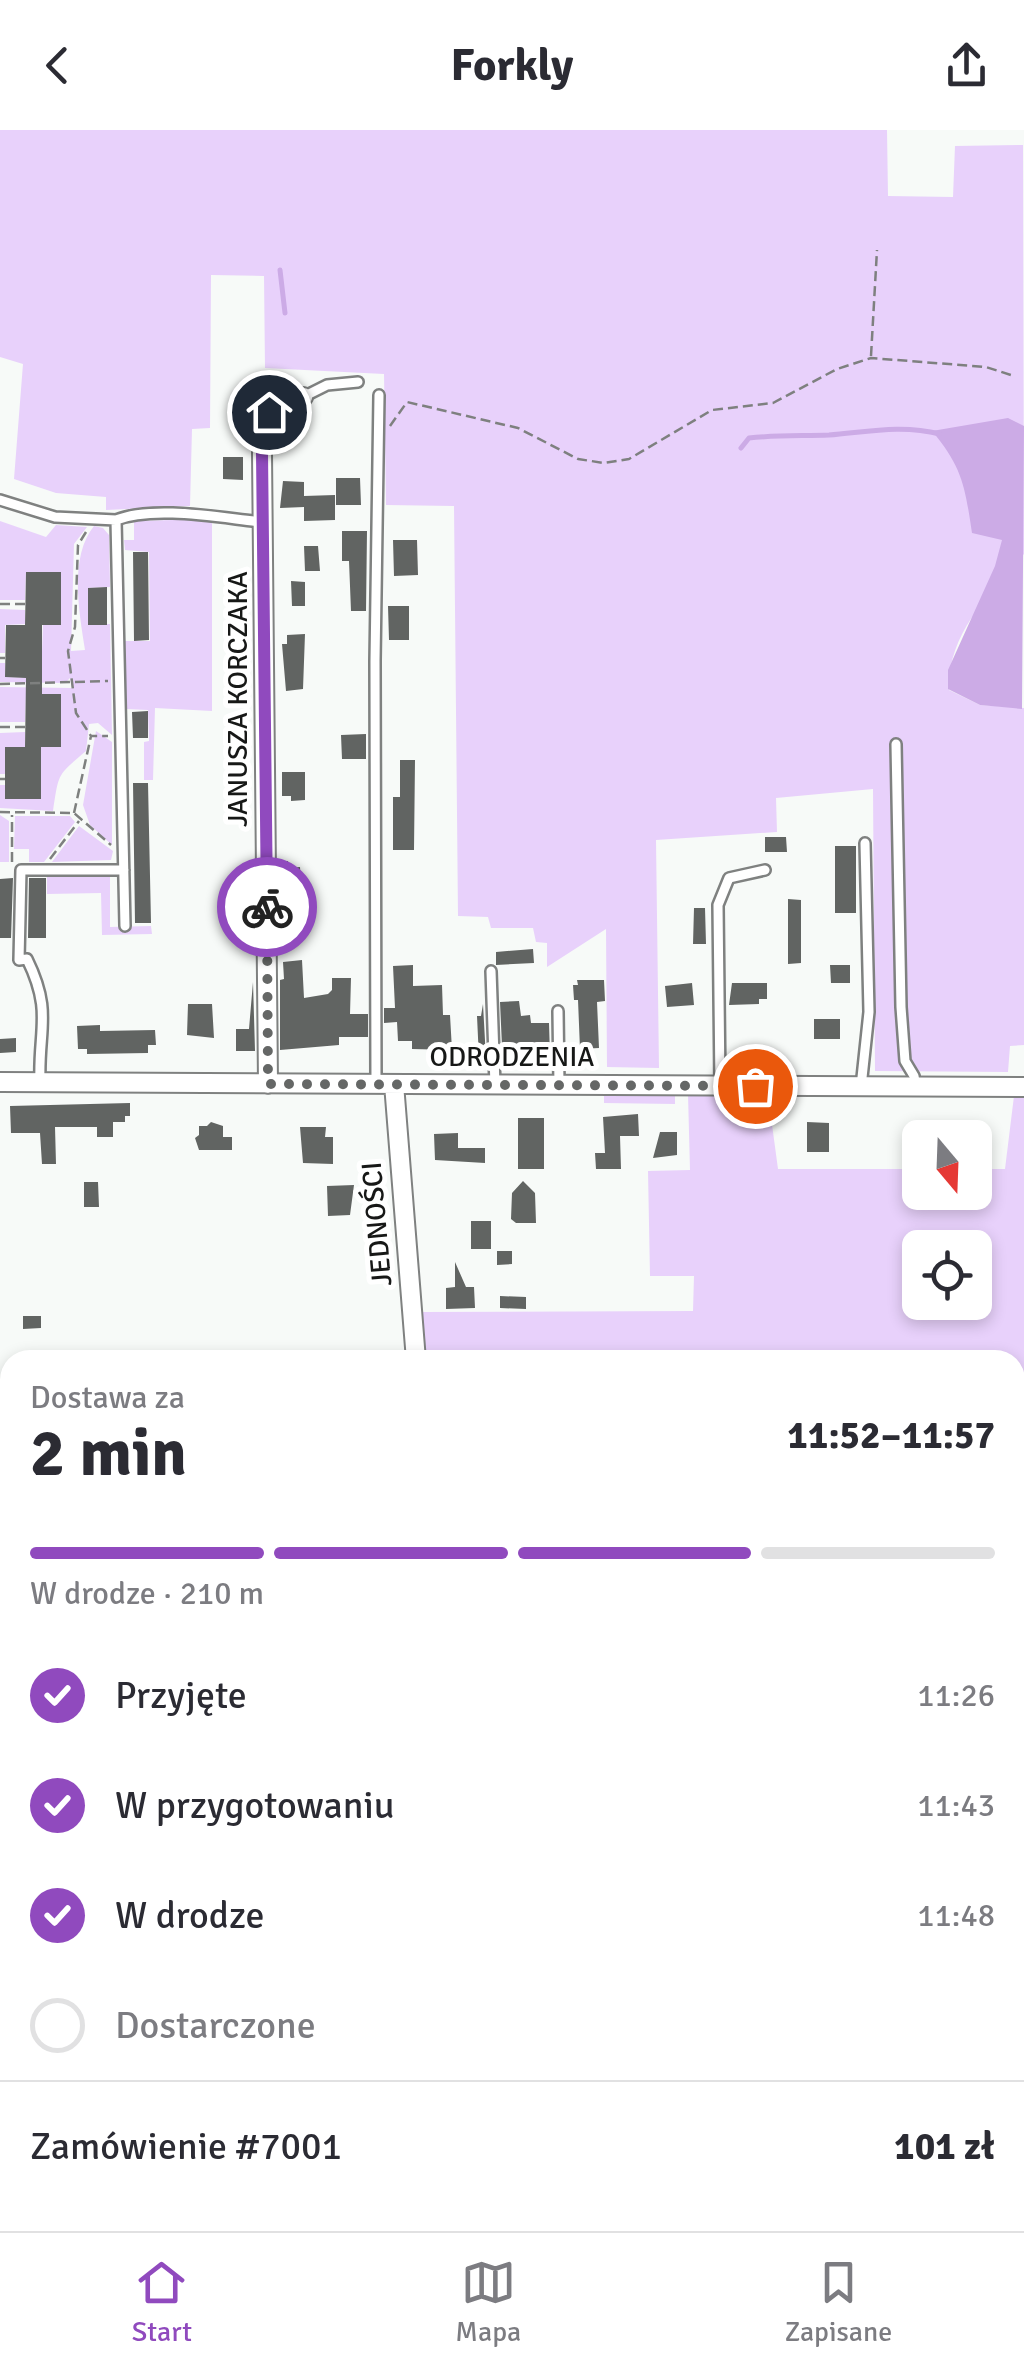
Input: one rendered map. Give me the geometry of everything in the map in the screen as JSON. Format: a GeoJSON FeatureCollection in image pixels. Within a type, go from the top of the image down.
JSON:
{"type":"FeatureCollection","features":[{"type":"Feature","properties":{"kind":"street","name":"JANUSZA KORCZAKA"},"geometry":{"type":"LineString","coordinates":[[268,1084],[262,453],[269,412],[303,397]]}},
{"type":"Feature","properties":{"kind":"street","name":"ODRODZENIA"},"geometry":{"type":"LineString","coordinates":[[0,1082],[1024,1087]]}},
{"type":"Feature","properties":{"kind":"street","name":"JEDNOŚCI"},"geometry":{"type":"LineString","coordinates":[[385,1084],[415,1350]]}},
{"type":"Feature","properties":{"kind":"lane"},"geometry":{"type":"LineString","coordinates":[[303,397],[327,385],[358,382]]}},
{"type":"Feature","properties":{"kind":"lane"},"geometry":{"type":"LineString","coordinates":[[379,395],[376,661],[385,1084]]}},
{"type":"Feature","properties":{"kind":"lane"},"geometry":{"type":"LineString","coordinates":[[0,500],[55,517],[116,520],[125,516],[172,515],[264,522]]}},
{"type":"Feature","properties":{"kind":"lane"},"geometry":{"type":"LineString","coordinates":[[116,520],[125,926]]}},
{"type":"Feature","properties":{"kind":"lane"},"geometry":{"type":"LineString","coordinates":[[896,744],[904,1061],[916,1087]]}},
{"type":"Feature","properties":{"kind":"lane"},"geometry":{"type":"LineString","coordinates":[[861,1086],[869,1012],[865,843]]}},
{"type":"Feature","properties":{"kind":"lane"},"geometry":{"type":"LineString","coordinates":[[40,1082],[44,1008],[41,989],[27,960],[19,960],[21,870],[124,870]]}},
{"type":"Feature","properties":{"kind":"lane"},"geometry":{"type":"LineString","coordinates":[[720,1086],[718,905],[728,878],[765,870]]}},
{"type":"Feature","properties":{"kind":"lane"},"geometry":{"type":"LineString","coordinates":[[491,970],[495,1085]]}},
{"type":"Feature","properties":{"kind":"lane"},"geometry":{"type":"LineString","coordinates":[[558,1012],[560,1085]]}},
{"type":"Feature","properties":{"kind":"path"},"geometry":{"type":"LineString","coordinates":[[871,358],[877,250]]}},
{"type":"Feature","properties":{"kind":"path"},"geometry":{"type":"LineString","coordinates":[[380,431],[393,424],[407,402],[518,428],[578,459],[616,462],[628,460],[712,410],[773,403],[836,369],[871,358],[986,367],[1011,376]]}},
{"type":"Feature","properties":{"kind":"path"},"geometry":{"type":"LineString","coordinates":[[74,813],[91,736],[76,713],[68,651],[75,627],[78,545],[96,519]]}},
{"type":"Feature","properties":{"kind":"path"},"geometry":{"type":"LineString","coordinates":[[0,604],[26,604]]}},
{"type":"Feature","properties":{"kind":"path"},"geometry":{"type":"LineString","coordinates":[[0,684],[119,680]]}},
{"type":"Feature","properties":{"kind":"path"},"geometry":{"type":"LineString","coordinates":[[0,728],[26,728]]}},
{"type":"Feature","properties":{"kind":"path"},"geometry":{"type":"LineString","coordinates":[[91,736],[120,735]]}},
{"type":"Feature","properties":{"kind":"path"},"geometry":{"type":"LineString","coordinates":[[0,812],[74,813]]}},
{"type":"Feature","properties":{"kind":"path"},"geometry":{"type":"LineString","coordinates":[[74,813],[124,856]]}},
{"type":"Feature","properties":{"kind":"path"},"geometry":{"type":"LineString","coordinates":[[12,814],[12,862],[21,870]]}},
{"type":"Feature","properties":{"kind":"path"},"geometry":{"type":"LineString","coordinates":[[45,870],[80,820]]}},
{"type":"Feature","properties":{"kind":"shaded area"},"geometry":{"type":"Polygon","coordinates":[[[0,130],[887,130],[888,196],[953,197],[955,146],[1023,145],[1024,554],[985,599],[963,633],[950,670],[949,690],[980,705],[1024,708],[1024,1045],[1010,1046],[1008,1072],[875,1071],[873,789],[776,798],[777,832],[656,840],[659,1068],[607,1067],[606,929],[547,967],[547,943],[536,942],[533,928],[491,928],[488,917],[458,916],[454,506],[386,505],[384,374],[265,368],[264,276],[211,275],[210,428],[192,429],[190,506],[106,510],[106,497],[56,493],[14,479],[23,364],[0,357],[0,130]]]}},
{"type":"Feature","properties":{"kind":"shaded area"},"geometry":{"type":"Polygon","coordinates":[[[1008,418],[1024,426],[1022,709],[980,705],[948,689],[948,670],[995,566],[1002,540],[972,533],[961,479],[932,431],[1008,418]]]}},
{"type":"Feature","properties":{"kind":"shaded area"},"geometry":{"type":"Polygon","coordinates":[[[212,519],[212,711],[155,708],[153,780],[144,780],[148,710],[126,709],[125,641],[150,641],[149,552],[125,550],[124,540],[134,540],[134,521],[212,519]]]}},
{"type":"Feature","properties":{"kind":"shaded area"},"geometry":{"type":"Polygon","coordinates":[[[0,521],[46,537],[56,525],[87,527],[74,544],[71,651],[85,650],[78,585],[81,553],[94,526],[109,535],[110,587],[88,588],[88,624],[110,624],[112,735],[98,723],[89,724],[86,751],[61,776],[53,811],[0,808],[0,785],[5,785],[6,799],[41,799],[41,747],[61,746],[61,694],[26,694],[25,722],[0,722],[0,687],[72,688],[70,678],[65,683],[0,682],[0,663],[5,663],[6,677],[41,678],[43,625],[61,624],[61,572],[26,572],[25,600],[0,600],[0,521]]]}},
{"type":"Feature","properties":{"kind":"shaded area"},"geometry":{"type":"Polygon","coordinates":[[[0,609],[25,610],[25,624],[5,625],[5,653],[0,653],[0,609]]]}},
{"type":"Feature","properties":{"kind":"shaded area"},"geometry":{"type":"Polygon","coordinates":[[[96,731],[112,742],[112,845],[90,825],[83,805],[96,731]]]}},
{"type":"Feature","properties":{"kind":"shaded area"},"geometry":{"type":"Polygon","coordinates":[[[25,732],[25,747],[5,747],[5,774],[0,774],[0,733],[25,732]]]}},
{"type":"Feature","properties":{"kind":"shaded area"},"geometry":{"type":"Polygon","coordinates":[[[0,815],[9,821],[9,862],[0,862],[0,815]]]}},
{"type":"Feature","properties":{"kind":"shaded area"},"geometry":{"type":"Polygon","coordinates":[[[15,816],[70,816],[75,822],[44,862],[29,862],[29,849],[14,849],[15,816]]]}},
{"type":"Feature","properties":{"kind":"shaded area"},"geometry":{"type":"Polygon","coordinates":[[[79,826],[113,851],[111,860],[52,862],[79,826]]]}},
{"type":"Feature","properties":{"kind":"shaded area"},"geometry":{"type":"Polygon","coordinates":[[[47,876],[110,877],[110,927],[151,926],[152,934],[102,935],[101,893],[47,894],[47,876]]]}},
{"type":"Feature","properties":{"kind":"shaded area"},"geometry":{"type":"Polygon","coordinates":[[[604,1093],[675,1093],[675,1104],[604,1103],[604,1093]]]}},
{"type":"Feature","properties":{"kind":"shaded area"},"geometry":{"type":"Polygon","coordinates":[[[688,1094],[768,1095],[778,1169],[902,1169],[902,1210],[992,1210],[992,1169],[1005,1169],[1014,1096],[1024,1096],[1024,1350],[425,1350],[421,1312],[693,1311],[694,1276],[650,1276],[648,1171],[690,1170],[688,1094]]]}},
{"type":"Feature","properties":{"kind":"building"},"geometry":{"type":"Polygon","coordinates":[[[296,380],[298,386],[271,398],[268,386],[296,380]]]}},
{"type":"Feature","properties":{"kind":"building"},"geometry":{"type":"Polygon","coordinates":[[[223,457],[243,457],[243,480],[223,479],[223,457]]]}},
{"type":"Feature","properties":{"kind":"building"},"geometry":{"type":"Polygon","coordinates":[[[336,478],[360,478],[361,505],[336,505],[336,478]]]}},
{"type":"Feature","properties":{"kind":"building"},"geometry":{"type":"Polygon","coordinates":[[[283,481],[304,482],[304,496],[335,495],[335,520],[304,521],[304,507],[280,508],[283,481]]]}},
{"type":"Feature","properties":{"kind":"building"},"geometry":{"type":"Polygon","coordinates":[[[342,531],[367,531],[366,611],[351,611],[349,561],[342,561],[342,531]]]}},
{"type":"Feature","properties":{"kind":"building"},"geometry":{"type":"Polygon","coordinates":[[[393,540],[417,540],[418,575],[394,576],[393,540]]]}},
{"type":"Feature","properties":{"kind":"building"},"geometry":{"type":"Polygon","coordinates":[[[304,546],[318,546],[320,571],[305,571],[304,546]]]}},
{"type":"Feature","properties":{"kind":"building"},"geometry":{"type":"Polygon","coordinates":[[[133,552],[148,552],[149,640],[134,641],[133,552]]]}},
{"type":"Feature","properties":{"kind":"building"},"geometry":{"type":"Polygon","coordinates":[[[26,572],[61,572],[61,625],[42,625],[42,694],[61,694],[61,747],[41,747],[41,799],[5,799],[5,747],[25,747],[26,678],[5,677],[6,625],[25,625],[26,572]]]}},
{"type":"Feature","properties":{"kind":"building"},"geometry":{"type":"Polygon","coordinates":[[[291,581],[305,582],[305,606],[292,606],[291,581]]]}},
{"type":"Feature","properties":{"kind":"building"},"geometry":{"type":"Polygon","coordinates":[[[107,587],[107,625],[88,625],[88,588],[107,587]]]}},
{"type":"Feature","properties":{"kind":"building"},"geometry":{"type":"Polygon","coordinates":[[[388,606],[409,606],[409,640],[389,640],[388,606]]]}},
{"type":"Feature","properties":{"kind":"building"},"geometry":{"type":"Polygon","coordinates":[[[305,634],[303,689],[286,691],[282,644],[287,644],[287,635],[305,634]]]}},
{"type":"Feature","properties":{"kind":"building"},"geometry":{"type":"Polygon","coordinates":[[[148,711],[148,738],[133,738],[132,712],[148,711]]]}},
{"type":"Feature","properties":{"kind":"building"},"geometry":{"type":"Polygon","coordinates":[[[366,734],[366,759],[342,759],[341,735],[366,734]]]}},
{"type":"Feature","properties":{"kind":"building"},"geometry":{"type":"Polygon","coordinates":[[[400,760],[415,760],[414,850],[393,850],[393,797],[400,797],[400,760]]]}},
{"type":"Feature","properties":{"kind":"building"},"geometry":{"type":"Polygon","coordinates":[[[282,772],[305,772],[305,800],[291,801],[291,796],[282,796],[282,772]]]}},
{"type":"Feature","properties":{"kind":"building"},"geometry":{"type":"Polygon","coordinates":[[[133,783],[148,783],[151,923],[135,923],[133,783]]]}},
{"type":"Feature","properties":{"kind":"building"},"geometry":{"type":"Polygon","coordinates":[[[765,837],[786,837],[787,852],[765,852],[765,837]]]}},
{"type":"Feature","properties":{"kind":"building"},"geometry":{"type":"Polygon","coordinates":[[[835,846],[856,846],[856,913],[835,913],[835,846]]]}},
{"type":"Feature","properties":{"kind":"building"},"geometry":{"type":"Polygon","coordinates":[[[278,861],[288,861],[289,868],[300,867],[301,887],[289,887],[290,926],[279,927],[278,861]]]}},
{"type":"Feature","properties":{"kind":"building"},"geometry":{"type":"Polygon","coordinates":[[[13,878],[11,938],[0,938],[0,879],[13,878]]]}},
{"type":"Feature","properties":{"kind":"building"},"geometry":{"type":"Polygon","coordinates":[[[29,878],[46,878],[46,938],[28,938],[29,878]]]}},
{"type":"Feature","properties":{"kind":"building"},"geometry":{"type":"Polygon","coordinates":[[[788,899],[801,900],[801,963],[788,964],[788,899]]]}},
{"type":"Feature","properties":{"kind":"building"},"geometry":{"type":"Polygon","coordinates":[[[694,908],[705,908],[706,944],[693,944],[694,908]]]}},
{"type":"Feature","properties":{"kind":"building"},"geometry":{"type":"Polygon","coordinates":[[[533,949],[534,963],[496,965],[496,952],[533,949]]]}},
{"type":"Feature","properties":{"kind":"building"},"geometry":{"type":"Polygon","coordinates":[[[302,960],[304,998],[328,994],[332,978],[351,978],[350,1014],[368,1014],[368,1037],[339,1037],[339,1045],[280,1050],[283,962],[302,960]]]}},
{"type":"Feature","properties":{"kind":"building"},"geometry":{"type":"Polygon","coordinates":[[[413,965],[413,986],[442,985],[443,1015],[450,1015],[452,1050],[412,1049],[412,1041],[398,1041],[397,1022],[384,1023],[384,1008],[395,1008],[393,966],[413,965]]]}},
{"type":"Feature","properties":{"kind":"building"},"geometry":{"type":"Polygon","coordinates":[[[830,965],[850,965],[850,983],[831,983],[830,965]]]}},
{"type":"Feature","properties":{"kind":"building"},"geometry":{"type":"Polygon","coordinates":[[[577,980],[604,980],[605,1001],[597,1002],[599,1048],[580,1049],[578,1000],[574,1000],[573,985],[578,985],[577,980]]]}},
{"type":"Feature","properties":{"kind":"building"},"geometry":{"type":"Polygon","coordinates":[[[253,982],[255,1051],[236,1051],[236,1029],[249,1029],[253,982]]]}},
{"type":"Feature","properties":{"kind":"building"},"geometry":{"type":"Polygon","coordinates":[[[692,983],[694,1005],[667,1007],[665,986],[692,983]]]}},
{"type":"Feature","properties":{"kind":"building"},"geometry":{"type":"Polygon","coordinates":[[[732,983],[767,983],[767,999],[759,999],[759,1004],[729,1005],[732,983]]]}},
{"type":"Feature","properties":{"kind":"building"},"geometry":{"type":"Polygon","coordinates":[[[519,1001],[521,1016],[530,1015],[531,1023],[549,1023],[550,1056],[534,1057],[534,1045],[502,1046],[500,1002],[519,1001]]]}},
{"type":"Feature","properties":{"kind":"building"},"geometry":{"type":"Polygon","coordinates":[[[188,1004],[212,1004],[214,1038],[187,1035],[188,1004]]]}},
{"type":"Feature","properties":{"kind":"building"},"geometry":{"type":"Polygon","coordinates":[[[483,1004],[486,1059],[479,1059],[477,1016],[481,1016],[483,1004]]]}},
{"type":"Feature","properties":{"kind":"building"},"geometry":{"type":"Polygon","coordinates":[[[814,1019],[840,1019],[840,1039],[814,1039],[814,1019]]]}},
{"type":"Feature","properties":{"kind":"building"},"geometry":{"type":"Polygon","coordinates":[[[100,1025],[100,1031],[155,1030],[156,1045],[148,1045],[148,1053],[87,1054],[87,1049],[78,1049],[77,1026],[100,1025]]]}},
{"type":"Feature","properties":{"kind":"building"},"geometry":{"type":"Polygon","coordinates":[[[16,1038],[16,1052],[0,1053],[0,1039],[16,1038]]]}},
{"type":"Feature","properties":{"kind":"building"},"geometry":{"type":"Polygon","coordinates":[[[130,1103],[130,1116],[125,1116],[125,1122],[113,1122],[113,1137],[97,1137],[97,1127],[55,1127],[56,1164],[42,1164],[40,1133],[11,1133],[10,1106],[130,1103]]]}},
{"type":"Feature","properties":{"kind":"building"},"geometry":{"type":"Polygon","coordinates":[[[638,1114],[639,1136],[620,1136],[621,1169],[596,1169],[595,1153],[605,1153],[603,1117],[638,1114]]]}},
{"type":"Feature","properties":{"kind":"building"},"geometry":{"type":"Polygon","coordinates":[[[518,1118],[544,1118],[544,1169],[518,1169],[518,1118]]]}},
{"type":"Feature","properties":{"kind":"building"},"geometry":{"type":"Polygon","coordinates":[[[211,1122],[223,1126],[223,1137],[232,1137],[232,1150],[199,1150],[195,1138],[199,1126],[211,1122]]]}},
{"type":"Feature","properties":{"kind":"building"},"geometry":{"type":"Polygon","coordinates":[[[807,1122],[829,1123],[829,1152],[807,1152],[807,1122]]]}},
{"type":"Feature","properties":{"kind":"building"},"geometry":{"type":"Polygon","coordinates":[[[300,1127],[326,1127],[325,1137],[333,1137],[333,1164],[303,1163],[300,1127]]]}},
{"type":"Feature","properties":{"kind":"building"},"geometry":{"type":"Polygon","coordinates":[[[660,1132],[677,1132],[677,1155],[653,1158],[660,1132]]]}},
{"type":"Feature","properties":{"kind":"building"},"geometry":{"type":"Polygon","coordinates":[[[458,1133],[458,1148],[485,1148],[485,1163],[435,1160],[434,1134],[458,1133]]]}},
{"type":"Feature","properties":{"kind":"building"},"geometry":{"type":"Polygon","coordinates":[[[523,1181],[535,1193],[536,1223],[516,1223],[511,1219],[512,1193],[523,1181]]]}},
{"type":"Feature","properties":{"kind":"building"},"geometry":{"type":"Polygon","coordinates":[[[84,1182],[98,1182],[99,1207],[84,1207],[84,1182]]]}},
{"type":"Feature","properties":{"kind":"building"},"geometry":{"type":"Polygon","coordinates":[[[354,1185],[350,1215],[328,1216],[327,1186],[354,1185]]]}},
{"type":"Feature","properties":{"kind":"building"},"geometry":{"type":"Polygon","coordinates":[[[471,1221],[491,1221],[491,1249],[471,1249],[471,1221]]]}},
{"type":"Feature","properties":{"kind":"building"},"geometry":{"type":"Polygon","coordinates":[[[497,1251],[512,1251],[512,1264],[497,1265],[497,1251]]]}},
{"type":"Feature","properties":{"kind":"building"},"geometry":{"type":"Polygon","coordinates":[[[455,1262],[466,1287],[474,1287],[475,1308],[446,1309],[446,1288],[455,1287],[455,1262]]]}},
{"type":"Feature","properties":{"kind":"building"},"geometry":{"type":"Polygon","coordinates":[[[500,1296],[526,1297],[526,1309],[500,1308],[500,1296]]]}},
{"type":"Feature","properties":{"kind":"building"},"geometry":{"type":"Polygon","coordinates":[[[23,1316],[41,1316],[41,1328],[23,1329],[23,1316]]]}},
{"type":"Feature","properties":{"kind":"waterway"},"geometry":{"type":"LineString","coordinates":[[280,270],[285,313]]}},
{"type":"Feature","properties":{"kind":"waterway"},"geometry":{"type":"LineString","coordinates":[[741,448],[749,438],[759,437],[898,429],[940,434]]}},
{"type":"Feature","properties":{"kind":"way so far"},"geometry":{"type":"LineString","coordinates":[[267,907],[268,1084],[755,1086]]}},
{"type":"Feature","properties":{"kind":"route"},"geometry":{"type":"LineString","coordinates":[[267,907],[262,453],[269,412]]}}]}
